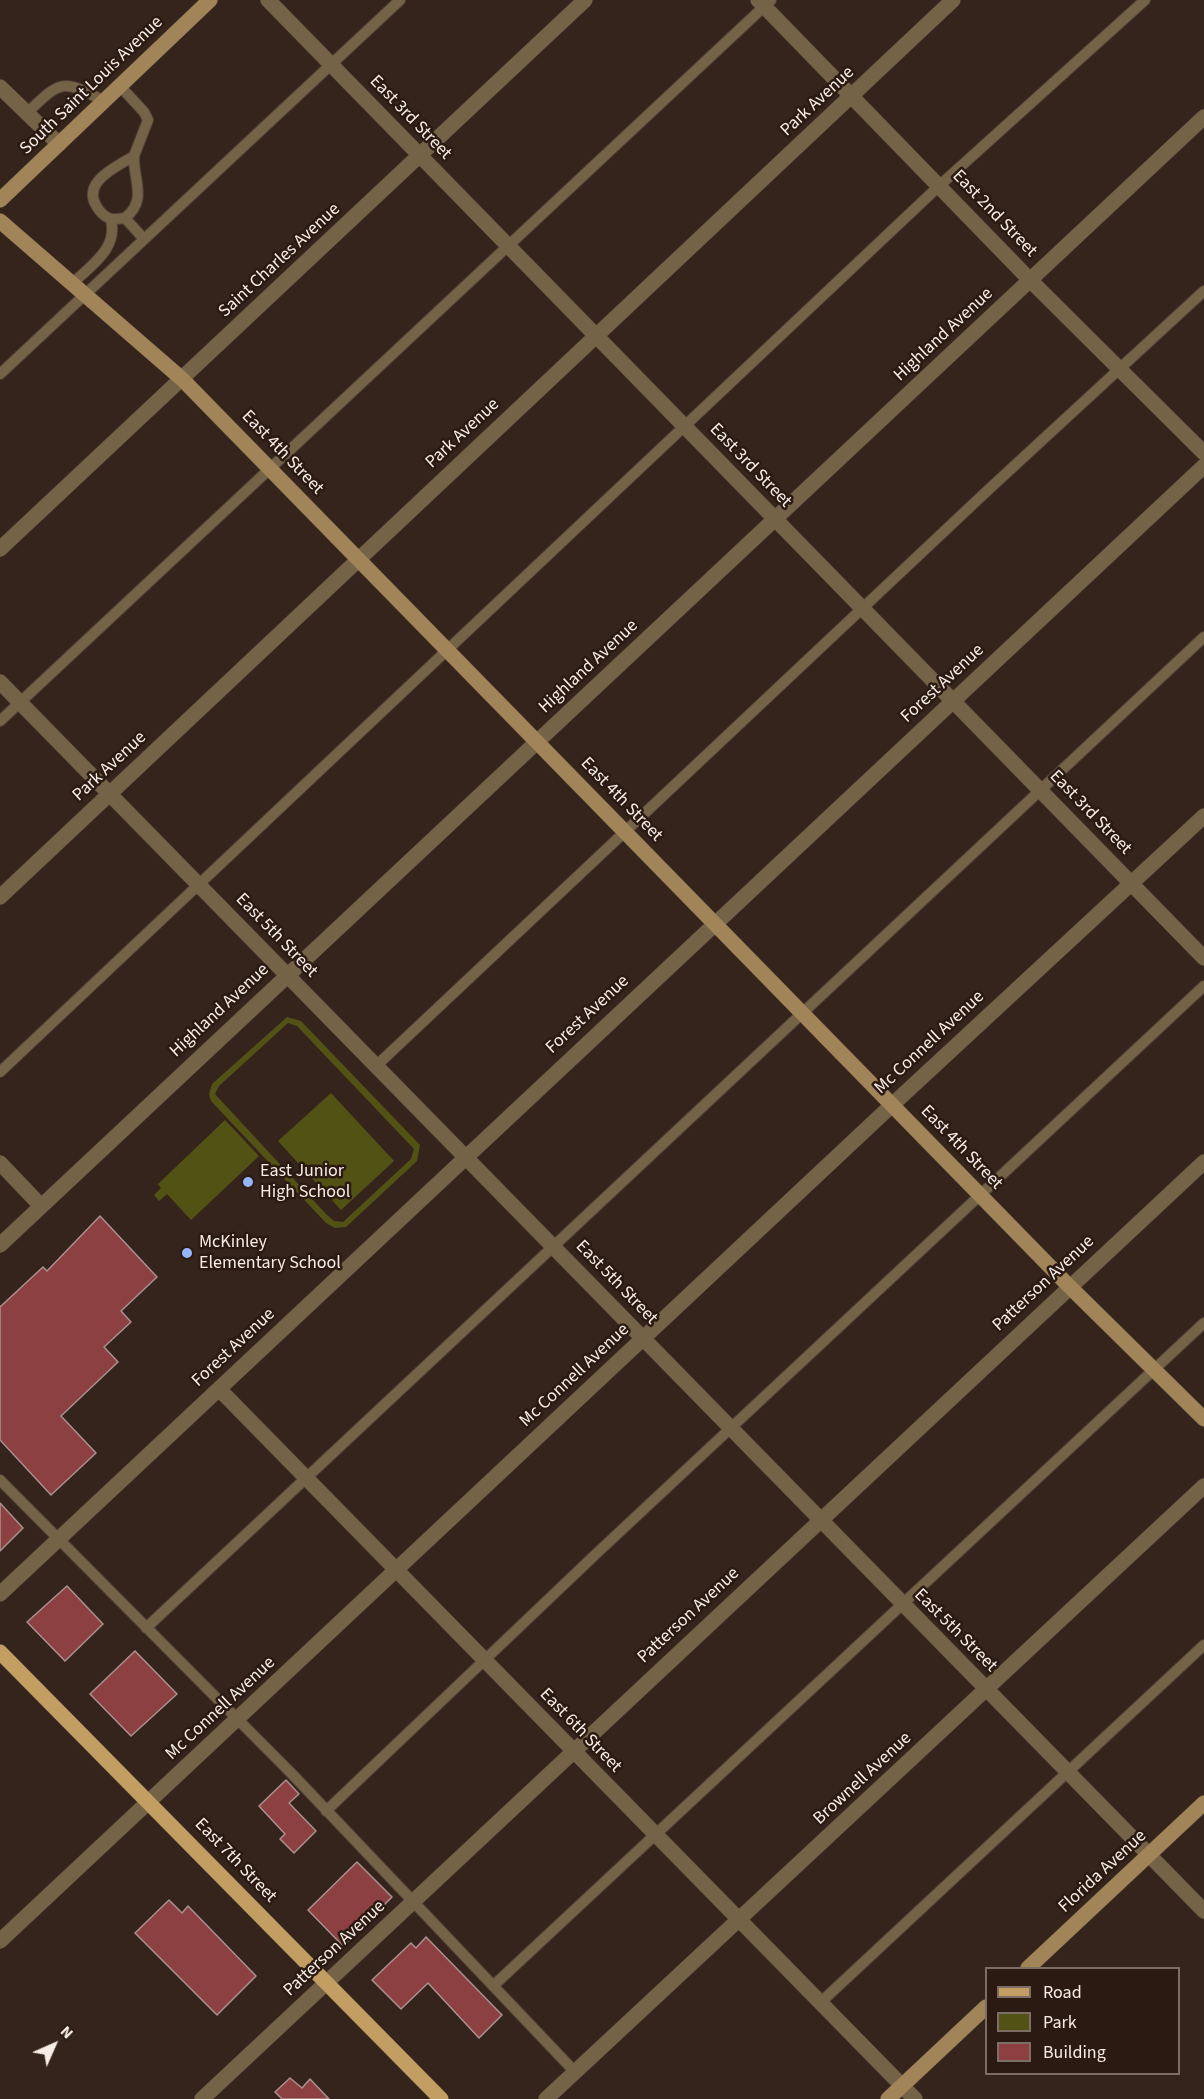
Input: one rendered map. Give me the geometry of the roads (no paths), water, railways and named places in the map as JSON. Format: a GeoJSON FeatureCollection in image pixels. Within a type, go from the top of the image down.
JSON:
{"type":"FeatureCollection","features":[{"type":"Feature","properties":{"kind":"main road","name":"East 7th Street"},"geometry":{"type":"LineString","coordinates":[[0,1652],[441,2099]]}},
{"type":"Feature","properties":{"kind":"street","name":"South Saint Louis Avenue"},"geometry":{"type":"LineString","coordinates":[[0,200],[210,0]]}},
{"type":"Feature","properties":{"kind":"street","name":"East 3rd Street"},"geometry":{"type":"LineString","coordinates":[[268,0],[1204,958]]}},
{"type":"Feature","properties":{"kind":"street","name":"Saint Charles Avenue"},"geometry":{"type":"LineString","coordinates":[[0,549],[585,0]]}},
{"type":"Feature","properties":{"kind":"street","name":"Park Avenue"},"geometry":{"type":"LineString","coordinates":[[0,897],[953,0]]}},
{"type":"Feature","properties":{"kind":"street","name":"East 2nd Street"},"geometry":{"type":"LineString","coordinates":[[764,2],[1031,281],[1204,453]]}},
{"type":"Feature","properties":{"kind":"street"},"geometry":{"type":"LineString","coordinates":[[0,87],[59,144]]}},
{"type":"Feature","properties":{"kind":"street","name":"Highland Avenue"},"geometry":{"type":"LineString","coordinates":[[0,1245],[1204,117]]}},
{"type":"Feature","properties":{"kind":"street","name":"East 4th Street"},"geometry":{"type":"LineString","coordinates":[[0,221],[182,379],[1069,1286],[1204,1419]]}},
{"type":"Feature","properties":{"kind":"street","name":"Forest Avenue"},"geometry":{"type":"LineString","coordinates":[[0,1594],[1204,466]]}},
{"type":"Feature","properties":{"kind":"street","name":"East 5th Street"},"geometry":{"type":"LineString","coordinates":[[0,682],[644,1338],[902,1606],[1204,1911]]}},
{"type":"Feature","properties":{"kind":"street","name":"Mc Connell Avenue"},"geometry":{"type":"LineString","coordinates":[[0,1941],[150,1803],[892,1104],[1204,816]]}},
{"type":"Feature","properties":{"kind":"street","name":"Patterson Avenue"},"geometry":{"type":"LineString","coordinates":[[202,2099],[1204,1162]]}},
{"type":"Feature","properties":{"kind":"street"},"geometry":{"type":"LineString","coordinates":[[0,1163],[41,1206]]}},
{"type":"Feature","properties":{"kind":"street","name":"East 6th Street"},"geometry":{"type":"LineString","coordinates":[[219,1389],[484,1662],[915,2099]]}},
{"type":"Feature","properties":{"kind":"street","name":"Brownell Avenue"},"geometry":{"type":"LineString","coordinates":[[546,2099],[987,1691],[1204,1486]]}},
{"type":"Feature","properties":{"kind":"street","name":"Florida Avenue"},"geometry":{"type":"LineString","coordinates":[[1029,1967],[1204,1803]]}},
{"type":"Feature","properties":{"kind":"street"},"geometry":{"type":"LineString","coordinates":[[888,2099],[985,2009]]}},
{"type":"Feature","properties":{"kind":"lane"},"geometry":{"type":"LineString","coordinates":[[0,374],[400,0]]}},
{"type":"Feature","properties":{"kind":"lane"},"geometry":{"type":"LineString","coordinates":[[0,1072],[939,186],[1145,0]]}},
{"type":"Feature","properties":{"kind":"lane"},"geometry":{"type":"LineString","coordinates":[[0,721],[764,2]]}},
{"type":"Feature","properties":{"kind":"lane"},"geometry":{"type":"LineString","coordinates":[[27,113],[54,88],[64,85],[75,86],[104,101]]}},
{"type":"Feature","properties":{"kind":"lane"},"geometry":{"type":"LineString","coordinates":[[120,86],[144,112],[148,120],[134,156],[139,197],[134,210],[124,218],[111,220],[104,216],[94,202],[94,188],[109,169],[134,156]]}},
{"type":"Feature","properties":{"kind":"lane"},"geometry":{"type":"LineString","coordinates":[[124,218],[144,238]]}},
{"type":"Feature","properties":{"kind":"lane"},"geometry":{"type":"LineString","coordinates":[[72,284],[111,244],[113,238],[111,220]]}},
{"type":"Feature","properties":{"kind":"lane"},"geometry":{"type":"LineString","coordinates":[[376,1066],[1204,291]]}},
{"type":"Feature","properties":{"kind":"lane"},"geometry":{"type":"LineString","coordinates":[[146,1628],[1204,638]]}},
{"type":"Feature","properties":{"kind":"lane"},"geometry":{"type":"LineString","coordinates":[[326,1810],[1204,986]]}},
{"type":"Feature","properties":{"kind":"lane"},"geometry":{"type":"LineString","coordinates":[[493,1986],[1204,1323]]}},
{"type":"Feature","properties":{"kind":"lane"},"geometry":{"type":"LineString","coordinates":[[0,1480],[238,1719],[575,2072]]}},
{"type":"Feature","properties":{"kind":"lane"},"geometry":{"type":"LineString","coordinates":[[820,2003],[1204,1646]]}},
{"type":"Feature","properties":{"kind":"place","name":"East Junior High School"},"geometry":{"type":"Point","coordinates":[248,1182]}},
{"type":"Feature","properties":{"kind":"place","name":"McKinley Elementary School"},"geometry":{"type":"Point","coordinates":[187,1253]}}]}
